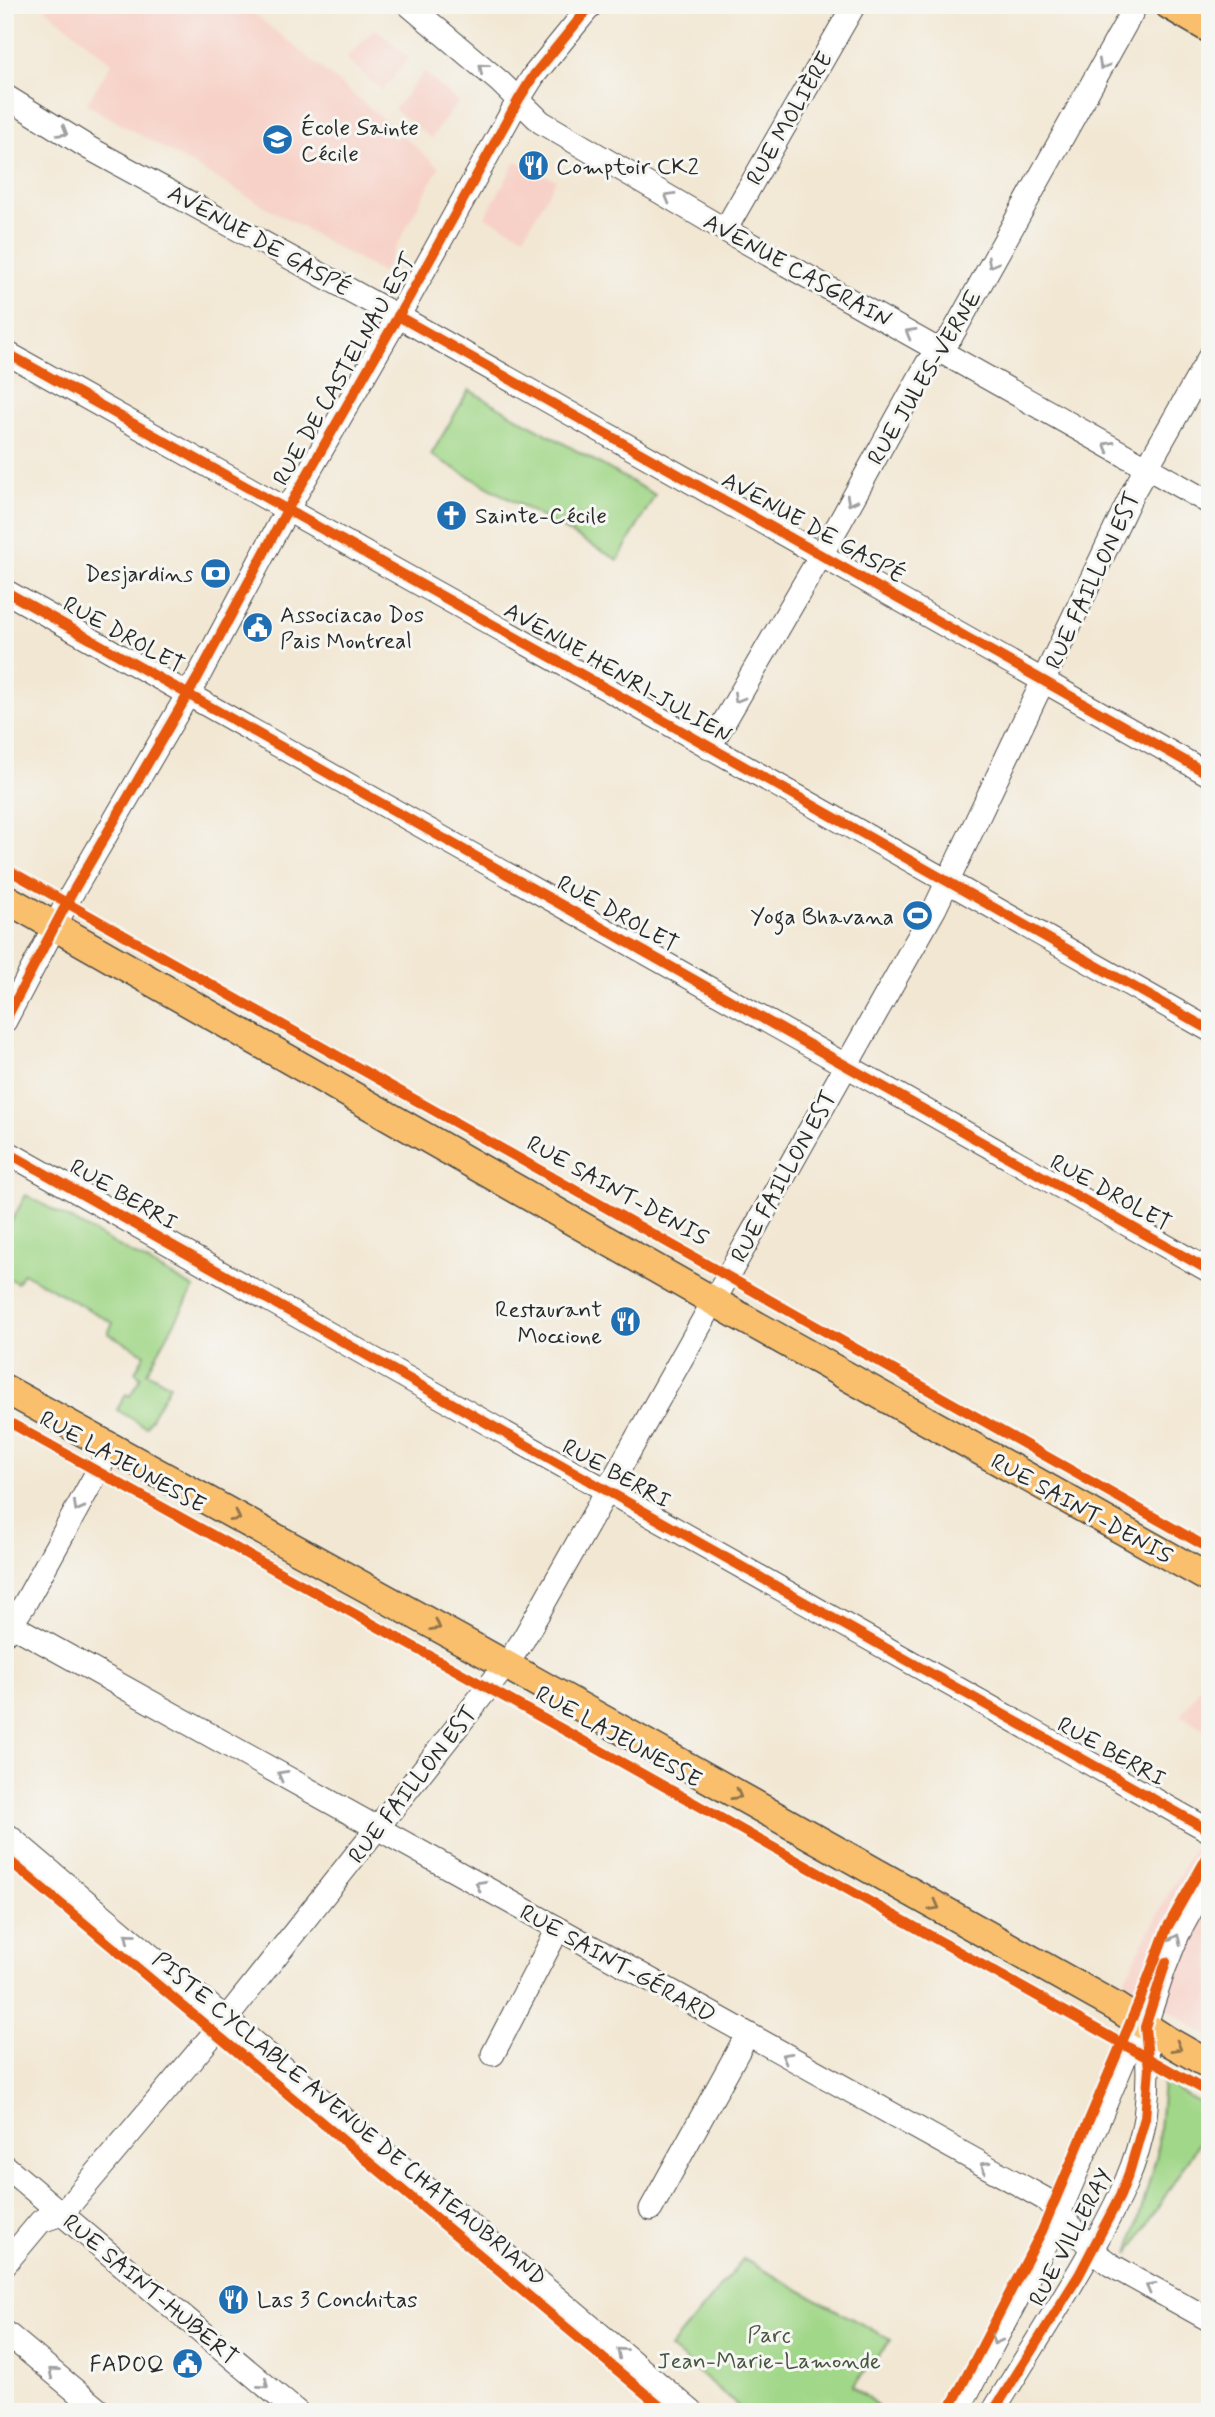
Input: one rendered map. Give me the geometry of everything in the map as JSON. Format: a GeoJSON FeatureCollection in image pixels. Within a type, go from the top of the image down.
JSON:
{"type":"FeatureCollection","features":[{"type":"Feature","properties":{"kind":"main road"},"geometry":{"type":"LineString","coordinates":[[1169,5],[1210,29]]}},
{"type":"Feature","properties":{"kind":"main road","name":"RUE SAINT-DENIS"},"geometry":{"type":"LineString","coordinates":[[5,898],[713,1301],[1210,1579]]}},
{"type":"Feature","properties":{"kind":"main road","name":"RUE LAJEUNESSE"},"geometry":{"type":"LineString","coordinates":[[5,1389],[506,1665],[1091,1994],[1210,2066]]}},
{"type":"Feature","properties":{"kind":"street","name":"AVENUE CASGRAIN"},"geometry":{"type":"LineString","coordinates":[[409,5],[519,99],[541,122],[725,230],[1210,503]]}},
{"type":"Feature","properties":{"kind":"street","name":"RUE DE CASTELNAU EST"},"geometry":{"type":"LineString","coordinates":[[5,1021],[71,895],[187,694],[287,510],[519,99],[534,75],[591,5]]}},
{"type":"Feature","properties":{"kind":"street","name":"RUE MOLIÈRE"},"geometry":{"type":"LineString","coordinates":[[725,230],[854,5]]}},
{"type":"Feature","properties":{"kind":"street","name":"RUE JULES-VERNE"},"geometry":{"type":"LineString","coordinates":[[709,748],[927,365],[952,335],[1136,5]]}},
{"type":"Feature","properties":{"kind":"street","name":"AVENUE DE GASPÉ"},"geometry":{"type":"LineString","coordinates":[[5,96],[89,148],[398,316],[1210,775]]}},
{"type":"Feature","properties":{"kind":"street","name":"AVENUE HENRI-JULIEN"},"geometry":{"type":"LineString","coordinates":[[5,352],[1210,1030]]}},
{"type":"Feature","properties":{"kind":"street","name":"RUE FAILLON EST"},"geometry":{"type":"LineString","coordinates":[[5,2264],[41,2221],[62,2214],[226,2018],[378,1828],[523,1640],[948,883],[1146,467],[1210,356]]}},
{"type":"Feature","properties":{"kind":"street","name":"RUE DROLET"},"geometry":{"type":"LineString","coordinates":[[5,591],[1210,1271]]}},
{"type":"Feature","properties":{"kind":"street","name":"RUE BERRI"},"geometry":{"type":"LineString","coordinates":[[5,1151],[1210,1831]]}},
{"type":"Feature","properties":{"kind":"street"},"geometry":{"type":"LineString","coordinates":[[8,1629],[111,1447]]}},
{"type":"Feature","properties":{"kind":"street","name":"RUE SAINT-GÉRARD"},"geometry":{"type":"LineString","coordinates":[[8,1629],[378,1828],[1045,2199],[1111,2265],[1210,2320]]}},
{"type":"Feature","properties":{"kind":"street"},"geometry":{"type":"LineString","coordinates":[[5,1833],[692,2412]]}},
{"type":"Feature","properties":{"kind":"street","name":"RUE VILLERAY"},"geometry":{"type":"LineString","coordinates":[[957,2412],[1047,2242],[1125,2054],[1145,2027],[1170,1951],[1210,1875]]}},
{"type":"Feature","properties":{"kind":"street"},"geometry":{"type":"LineString","coordinates":[[493,2054],[558,1929]]}},
{"type":"Feature","properties":{"kind":"street","name":"RUE VILLERAY"},"geometry":{"type":"LineString","coordinates":[[993,2412],[1079,2275],[1120,2196],[1140,2137],[1149,2069],[1145,2027]]}},
{"type":"Feature","properties":{"kind":"street"},"geometry":{"type":"LineString","coordinates":[[651,2209],[747,2035]]}},
{"type":"Feature","properties":{"kind":"street","name":"RUE SAINT-HUBERT"},"geometry":{"type":"LineString","coordinates":[[5,2166],[297,2412]]}},
{"type":"Feature","properties":{"kind":"street"},"geometry":{"type":"LineString","coordinates":[[5,2332],[102,2412]]}},
{"type":"Feature","properties":{"kind":"shaded area","name":"École Sainte Cécile"},"geometry":{"type":"Polygon","coordinates":[[[41,5],[244,5],[439,167],[382,273],[86,104],[112,63],[41,5]]]}},
{"type":"Feature","properties":{"kind":"shaded area"},"geometry":{"type":"Polygon","coordinates":[[[375,28],[409,58],[382,91],[346,58],[375,28]]]}},
{"type":"Feature","properties":{"kind":"shaded area"},"geometry":{"type":"Polygon","coordinates":[[[424,72],[458,102],[431,138],[394,109],[424,72]]]}},
{"type":"Feature","properties":{"kind":"shaded area"},"geometry":{"type":"Polygon","coordinates":[[[516,161],[556,180],[524,236],[485,217],[516,161]]]}},
{"type":"Feature","properties":{"kind":"shaded area"},"geometry":{"type":"Polygon","coordinates":[[[1210,1672],[1210,1732],[1181,1716],[1210,1672]]]}},
{"type":"Feature","properties":{"kind":"shaded area"},"geometry":{"type":"Polygon","coordinates":[[[1210,1815],[1210,2037],[1124,1980],[1210,1815]]]}},
{"type":"Feature","properties":{"kind":"green space"},"geometry":{"type":"Polygon","coordinates":[[[469,390],[655,495],[618,560],[431,455],[469,390]]]}},
{"type":"Feature","properties":{"kind":"green space"},"geometry":{"type":"Polygon","coordinates":[[[26,1195],[194,1288],[147,1372],[170,1385],[146,1427],[117,1410],[126,1394],[130,1396],[141,1377],[135,1372],[145,1354],[108,1333],[113,1323],[23,1273],[17,1283],[5,1276],[5,1233],[26,1195]]]}},
{"type":"Feature","properties":{"kind":"green space"},"geometry":{"type":"Polygon","coordinates":[[[1163,2082],[1210,2109],[1210,2124],[1129,2254],[1157,2154],[1163,2082]]]}},
{"type":"Feature","properties":{"kind":"green space","name":"Parc Jean-Marie-Lamonde"},"geometry":{"type":"Polygon","coordinates":[[[743,2259],[891,2340],[853,2386],[878,2406],[873,2412],[745,2412],[670,2348],[743,2259]]]}},
{"type":"Feature","properties":{"kind":"cycle path"},"geometry":{"type":"LineString","coordinates":[[5,1021],[71,895],[198,677],[287,510],[519,99],[534,75],[591,5]]}},
{"type":"Feature","properties":{"kind":"cycle path"},"geometry":{"type":"LineString","coordinates":[[398,316],[1210,775]]}},
{"type":"Feature","properties":{"kind":"cycle path"},"geometry":{"type":"LineString","coordinates":[[5,352],[1210,1030]]}},
{"type":"Feature","properties":{"kind":"cycle path"},"geometry":{"type":"LineString","coordinates":[[5,591],[1210,1271]]}},
{"type":"Feature","properties":{"kind":"cycle path"},"geometry":{"type":"LineString","coordinates":[[5,868],[1210,1549]]}},
{"type":"Feature","properties":{"kind":"cycle path"},"geometry":{"type":"LineString","coordinates":[[5,1151],[1210,1831]]}},
{"type":"Feature","properties":{"kind":"cycle path"},"geometry":{"type":"LineString","coordinates":[[5,1420],[1210,2093]]}},
{"type":"Feature","properties":{"kind":"cycle path"},"geometry":{"type":"LineString","coordinates":[[948,2412],[1042,2231],[1139,2002],[1167,1928],[1210,1852]]}},
{"type":"Feature","properties":{"kind":"cycle path","name":"PISTE CYCLABLE AVENUE DE CHATEAUBRIAND"},"geometry":{"type":"LineString","coordinates":[[5,1857],[667,2412]]}},
{"type":"Feature","properties":{"kind":"cycle path"},"geometry":{"type":"LineString","coordinates":[[993,2412],[1079,2275],[1129,2173],[1145,2118],[1149,2069],[1145,2027],[1166,1962]]}},
{"type":"Feature","properties":{"kind":"place","name":"École Sainte Cécile"},"geometry":{"type":"Point","coordinates":[278,140]}},
{"type":"Feature","properties":{"kind":"place","name":"Comptoir CK2"},"geometry":{"type":"Point","coordinates":[533,166]}},
{"type":"Feature","properties":{"kind":"place","name":"Sainte-Cécile"},"geometry":{"type":"Point","coordinates":[452,515]}},
{"type":"Feature","properties":{"kind":"place","name":"Desjardins"},"geometry":{"type":"Point","coordinates":[216,573]}},
{"type":"Feature","properties":{"kind":"place","name":"Associacao Dos Pais Montreal"},"geometry":{"type":"Point","coordinates":[257,627]}},
{"type":"Feature","properties":{"kind":"place","name":"Yoga Bhavana"},"geometry":{"type":"Point","coordinates":[917,916]}},
{"type":"Feature","properties":{"kind":"place","name":"Restaurant Moccione"},"geometry":{"type":"Point","coordinates":[625,1322]}},
{"type":"Feature","properties":{"kind":"place","name":"Las 3 Conchitas"},"geometry":{"type":"Point","coordinates":[234,2299]}},
{"type":"Feature","properties":{"kind":"place","name":"FADOQ"},"geometry":{"type":"Point","coordinates":[188,2363]}}]}
